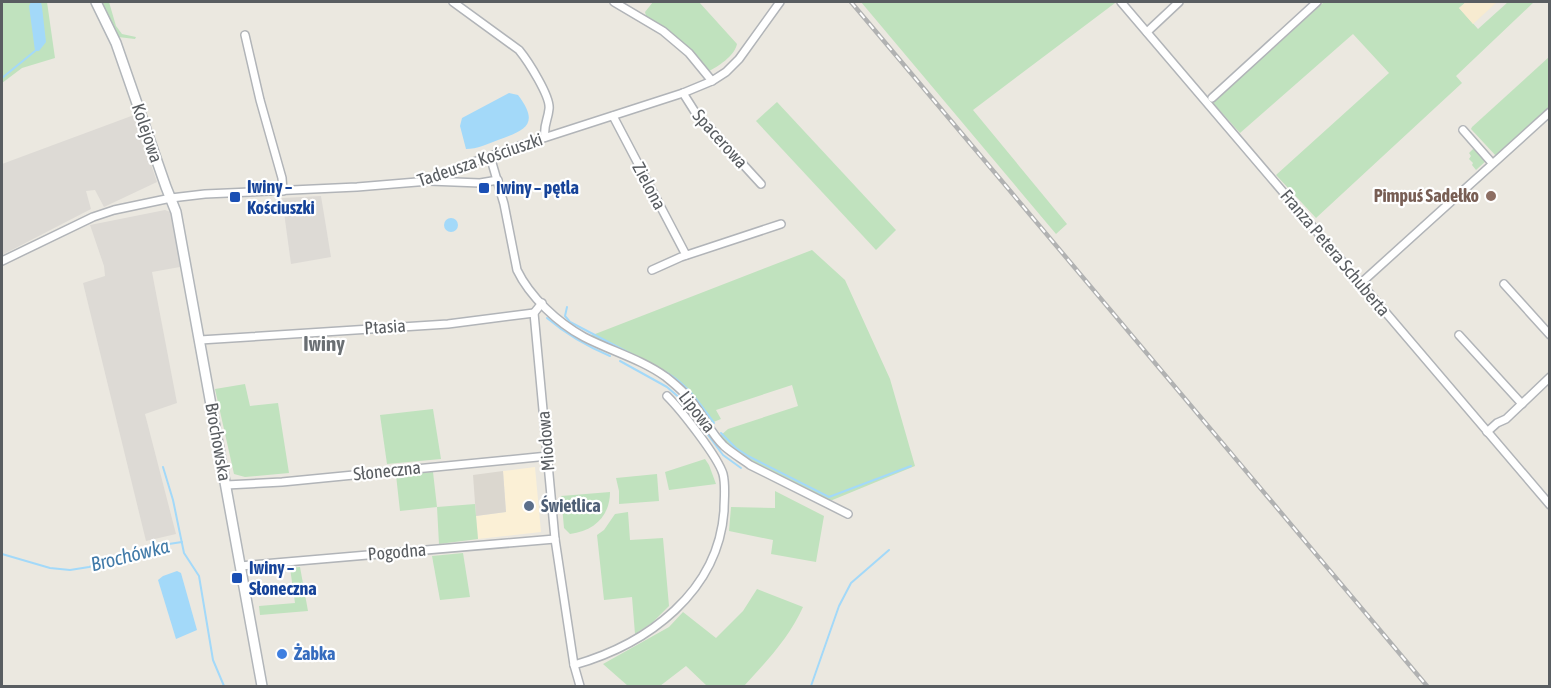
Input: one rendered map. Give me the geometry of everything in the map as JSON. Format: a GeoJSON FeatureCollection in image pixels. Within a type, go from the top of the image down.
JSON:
{"type":"FeatureCollection","features":[{"type":"Feature","properties":{"kind":"street","name":"Kolejowa"},"geometry":{"type":"LineString","coordinates":[[96,2],[108,25],[171,198]]}},
{"type":"Feature","properties":{"kind":"street"},"geometry":{"type":"LineString","coordinates":[[453,2],[519,50],[526,59],[550,107],[543,128],[545,137]]}},
{"type":"Feature","properties":{"kind":"street"},"geometry":{"type":"LineString","coordinates":[[614,2],[663,31],[689,53],[712,81]]}},
{"type":"Feature","properties":{"kind":"street","name":"Tadeusza Kościuszki"},"geometry":{"type":"LineString","coordinates":[[2,261],[93,217],[114,210],[171,198],[429,181],[490,156],[683,93],[712,81],[726,72],[739,59],[780,2]]}},
{"type":"Feature","properties":{"kind":"street","name":"Franza Petera Schuberta"},"geometry":{"type":"LineString","coordinates":[[1121,2],[1550,505]]}},
{"type":"Feature","properties":{"kind":"street"},"geometry":{"type":"LineString","coordinates":[[1147,32],[1179,2]]}},
{"type":"Feature","properties":{"kind":"street"},"geometry":{"type":"LineString","coordinates":[[1212,98],[1317,2]]}},
{"type":"Feature","properties":{"kind":"street"},"geometry":{"type":"LineString","coordinates":[[244,35],[282,178],[283,191]]}},
{"type":"Feature","properties":{"kind":"street","name":"Spacerowa"},"geometry":{"type":"LineString","coordinates":[[683,93],[694,112],[761,184]]}},
{"type":"Feature","properties":{"kind":"street"},"geometry":{"type":"LineString","coordinates":[[1361,284],[1550,112]]}},
{"type":"Feature","properties":{"kind":"street","name":"Zielona"},"geometry":{"type":"LineString","coordinates":[[613,116],[686,255]]}},
{"type":"Feature","properties":{"kind":"street"},"geometry":{"type":"LineString","coordinates":[[1463,130],[1492,163]]}},
{"type":"Feature","properties":{"kind":"street"},"geometry":{"type":"LineString","coordinates":[[490,156],[498,180],[517,270],[545,306],[534,314]]}},
{"type":"Feature","properties":{"kind":"street"},"geometry":{"type":"LineString","coordinates":[[429,181],[480,183],[498,180]]}},
{"type":"Feature","properties":{"kind":"street","name":"Brochowska"},"geometry":{"type":"LineString","coordinates":[[171,198],[176,212],[200,340],[262,687]]}},
{"type":"Feature","properties":{"kind":"street"},"geometry":{"type":"LineString","coordinates":[[652,270],[686,255],[781,224]]}},
{"type":"Feature","properties":{"kind":"street"},"geometry":{"type":"LineString","coordinates":[[1504,284],[1550,335]]}},
{"type":"Feature","properties":{"kind":"street","name":"Lipowa"},"geometry":{"type":"LineString","coordinates":[[545,306],[564,324],[584,337],[664,376],[695,405],[724,446],[744,460],[848,514]]}},
{"type":"Feature","properties":{"kind":"street","name":"Ptasia"},"geometry":{"type":"LineString","coordinates":[[200,340],[448,324],[534,314]]}},
{"type":"Feature","properties":{"kind":"street","name":"Miodowa"},"geometry":{"type":"LineString","coordinates":[[534,314],[555,539],[574,665],[580,687]]}},
{"type":"Feature","properties":{"kind":"street"},"geometry":{"type":"LineString","coordinates":[[1459,335],[1522,404]]}},
{"type":"Feature","properties":{"kind":"street"},"geometry":{"type":"LineString","coordinates":[[1487,432],[1506,419],[1550,377]]}},
{"type":"Feature","properties":{"kind":"street"},"geometry":{"type":"LineString","coordinates":[[574,665],[623,648],[657,626],[676,609],[699,580],[718,545],[723,524],[725,496],[722,473],[684,415],[667,396]]}},
{"type":"Feature","properties":{"kind":"street","name":"Słoneczna"},"geometry":{"type":"LineString","coordinates":[[226,485],[282,482],[548,456]]}},
{"type":"Feature","properties":{"kind":"street","name":"Pogodna"},"geometry":{"type":"LineString","coordinates":[[240,566],[555,539]]}},
{"type":"Feature","properties":{"kind":"shaded area"},"geometry":{"type":"Polygon","coordinates":[[[134,115],[157,182],[104,207],[95,190],[86,191],[91,209],[2,255],[2,164],[134,115]]]}},
{"type":"Feature","properties":{"kind":"shaded area"},"geometry":{"type":"Polygon","coordinates":[[[321,196],[331,257],[291,264],[282,198],[321,196]]]}},
{"type":"Feature","properties":{"kind":"shaded area"},"geometry":{"type":"Polygon","coordinates":[[[165,210],[173,213],[180,267],[152,272],[177,403],[145,414],[176,534],[146,541],[83,283],[105,276],[104,266],[90,225],[165,210]]]}},
{"type":"Feature","properties":{"kind":"shaded area"},"geometry":{"type":"Polygon","coordinates":[[[535,467],[541,532],[478,539],[476,516],[506,512],[503,471],[535,467]]]}},
{"type":"Feature","properties":{"kind":"shaded area"},"geometry":{"type":"Polygon","coordinates":[[[503,471],[506,512],[476,516],[473,475],[503,471]]]}},
{"type":"Feature","properties":{"kind":"green space"},"geometry":{"type":"Polygon","coordinates":[[[2,2],[47,2],[55,58],[22,68],[2,83],[2,2]]]}},
{"type":"Feature","properties":{"kind":"green space"},"geometry":{"type":"Polygon","coordinates":[[[100,2],[109,2],[116,26],[122,34],[136,37],[135,39],[118,37],[100,2]]]}},
{"type":"Feature","properties":{"kind":"green space"},"geometry":{"type":"Polygon","coordinates":[[[653,2],[699,2],[737,44],[733,53],[708,72],[682,43],[646,16],[645,12],[653,2]]]}},
{"type":"Feature","properties":{"kind":"green space"},"geometry":{"type":"Polygon","coordinates":[[[861,2],[1115,3],[973,110],[1067,224],[1056,234],[861,2]]]}},
{"type":"Feature","properties":{"kind":"green space"},"geometry":{"type":"Polygon","coordinates":[[[1324,2],[1466,2],[1459,8],[1478,29],[1508,2],[1534,2],[1456,76],[1462,83],[1316,218],[1276,175],[1389,73],[1353,34],[1240,133],[1213,103],[1324,2]]]}},
{"type":"Feature","properties":{"kind":"green space"},"geometry":{"type":"Polygon","coordinates":[[[1549,57],[1549,107],[1496,156],[1471,129],[1472,127],[1549,57]]]}},
{"type":"Feature","properties":{"kind":"green space"},"geometry":{"type":"Polygon","coordinates":[[[777,102],[896,230],[876,250],[756,121],[777,102]]]}},
{"type":"Feature","properties":{"kind":"green space"},"geometry":{"type":"Polygon","coordinates":[[[1475,147],[1487,160],[1476,170],[1469,159],[1471,156],[1469,153],[1475,147]]]}},
{"type":"Feature","properties":{"kind":"green space"},"geometry":{"type":"Polygon","coordinates":[[[812,250],[845,280],[890,379],[915,466],[830,501],[758,465],[720,436],[728,429],[798,406],[792,385],[716,410],[721,419],[711,423],[690,394],[675,379],[645,361],[590,336],[812,250]]]}},
{"type":"Feature","properties":{"kind":"green space"},"geometry":{"type":"Polygon","coordinates":[[[245,384],[250,406],[278,403],[289,473],[245,477],[234,474],[215,389],[245,384]]]}},
{"type":"Feature","properties":{"kind":"green space"},"geometry":{"type":"Polygon","coordinates":[[[433,409],[441,459],[387,464],[380,415],[433,409]]]}},
{"type":"Feature","properties":{"kind":"green space"},"geometry":{"type":"Polygon","coordinates":[[[705,459],[716,484],[669,490],[665,472],[705,459]]]}},
{"type":"Feature","properties":{"kind":"green space"},"geometry":{"type":"Polygon","coordinates":[[[433,472],[437,507],[400,511],[396,475],[433,472]]]}},
{"type":"Feature","properties":{"kind":"green space"},"geometry":{"type":"Polygon","coordinates":[[[657,474],[659,501],[619,504],[616,478],[657,474]]]}},
{"type":"Feature","properties":{"kind":"green space"},"geometry":{"type":"Polygon","coordinates":[[[775,491],[824,516],[816,562],[771,554],[773,540],[729,531],[731,507],[775,508],[775,491]]]}},
{"type":"Feature","properties":{"kind":"green space"},"geometry":{"type":"Polygon","coordinates":[[[610,492],[604,515],[593,526],[570,534],[564,528],[561,496],[610,492]]]}},
{"type":"Feature","properties":{"kind":"green space"},"geometry":{"type":"Polygon","coordinates":[[[475,504],[478,539],[439,544],[437,507],[475,504]]]}},
{"type":"Feature","properties":{"kind":"green space"},"geometry":{"type":"Polygon","coordinates":[[[628,512],[630,540],[663,538],[669,606],[652,623],[635,634],[632,597],[604,600],[597,535],[604,530],[615,514],[628,512]]]}},
{"type":"Feature","properties":{"kind":"green space"},"geometry":{"type":"Polygon","coordinates":[[[463,553],[470,597],[440,600],[432,556],[463,553]]]}},
{"type":"Feature","properties":{"kind":"green space"},"geometry":{"type":"Polygon","coordinates":[[[300,567],[308,611],[260,615],[259,606],[295,603],[290,568],[300,567]]]}},
{"type":"Feature","properties":{"kind":"green space"},"geometry":{"type":"Polygon","coordinates":[[[757,589],[803,607],[784,639],[744,686],[707,686],[686,666],[660,686],[628,686],[603,664],[669,627],[683,612],[716,638],[743,611],[757,589]]]}},
{"type":"Feature","properties":{"kind":"sand"},"geometry":{"type":"Polygon","coordinates":[[[1466,2],[1496,3],[1473,24],[1459,8],[1466,2]]]}},
{"type":"Feature","properties":{"kind":"water"},"geometry":{"type":"Polygon","coordinates":[[[31,2],[41,2],[42,7],[46,42],[39,51],[35,51],[29,6],[31,2]]]}},
{"type":"Feature","properties":{"kind":"water"},"geometry":{"type":"Polygon","coordinates":[[[509,93],[518,95],[525,105],[529,119],[527,125],[516,133],[482,146],[466,149],[460,126],[462,118],[509,93]]]}},
{"type":"Feature","properties":{"kind":"water"},"geometry":{"type":"Polygon","coordinates":[[[448,218],[454,218],[458,225],[454,232],[448,232],[444,228],[444,222],[448,218]]]}},
{"type":"Feature","properties":{"kind":"water"},"geometry":{"type":"Polygon","coordinates":[[[177,571],[181,573],[197,630],[176,639],[158,580],[177,571]]]}},
{"type":"Feature","properties":{"kind":"waterway"},"geometry":{"type":"LineString","coordinates":[[2,78],[35,51]]}},
{"type":"Feature","properties":{"kind":"waterway"},"geometry":{"type":"LineString","coordinates":[[567,307],[565,316],[570,322],[637,357]]}},
{"type":"Feature","properties":{"kind":"waterway"},"geometry":{"type":"LineString","coordinates":[[547,318],[577,339],[610,356]]}},
{"type":"Feature","properties":{"kind":"waterway"},"geometry":{"type":"LineString","coordinates":[[620,361],[667,387],[682,400],[723,455],[741,468]]}},
{"type":"Feature","properties":{"kind":"waterway"},"geometry":{"type":"LineString","coordinates":[[658,368],[683,385],[696,398],[714,423]]}},
{"type":"Feature","properties":{"kind":"waterway"},"geometry":{"type":"LineString","coordinates":[[721,433],[748,456],[829,497],[911,466]]}},
{"type":"Feature","properties":{"kind":"waterway","name":"Brochówka"},"geometry":{"type":"LineString","coordinates":[[163,467],[173,500],[184,553],[199,576],[213,660],[224,686]]}},
{"type":"Feature","properties":{"kind":"waterway","name":"Brochówka"},"geometry":{"type":"LineString","coordinates":[[2,554],[50,568],[70,570],[89,567],[149,547],[182,542]]}},
{"type":"Feature","properties":{"kind":"waterway"},"geometry":{"type":"LineString","coordinates":[[811,686],[839,606],[851,583],[889,550]]}},
{"type":"Feature","properties":{"kind":"railway"},"geometry":{"type":"LineString","coordinates":[[851,2],[1427,686]]}},
{"type":"Feature","properties":{"kind":"place","name":"Iwiny – pętla"},"geometry":{"type":"Point","coordinates":[484,188]}},
{"type":"Feature","properties":{"kind":"place","name":"Pimpuś Sadełko"},"geometry":{"type":"Point","coordinates":[1491,196]}},
{"type":"Feature","properties":{"kind":"place","name":"Iwiny – Kościuszki"},"geometry":{"type":"Point","coordinates":[235,197]}},
{"type":"Feature","properties":{"kind":"place","name":"Świetlica"},"geometry":{"type":"Point","coordinates":[529,506]}},
{"type":"Feature","properties":{"kind":"place","name":"Iwiny – Słoneczna"},"geometry":{"type":"Point","coordinates":[237,578]}},
{"type":"Feature","properties":{"kind":"place","name":"Żabka"},"geometry":{"type":"Point","coordinates":[282,654]}},
{"type":"Feature","properties":{"kind":"district","name":"Iwiny"},"geometry":{"type":"Point","coordinates":[324,344]}}]}
